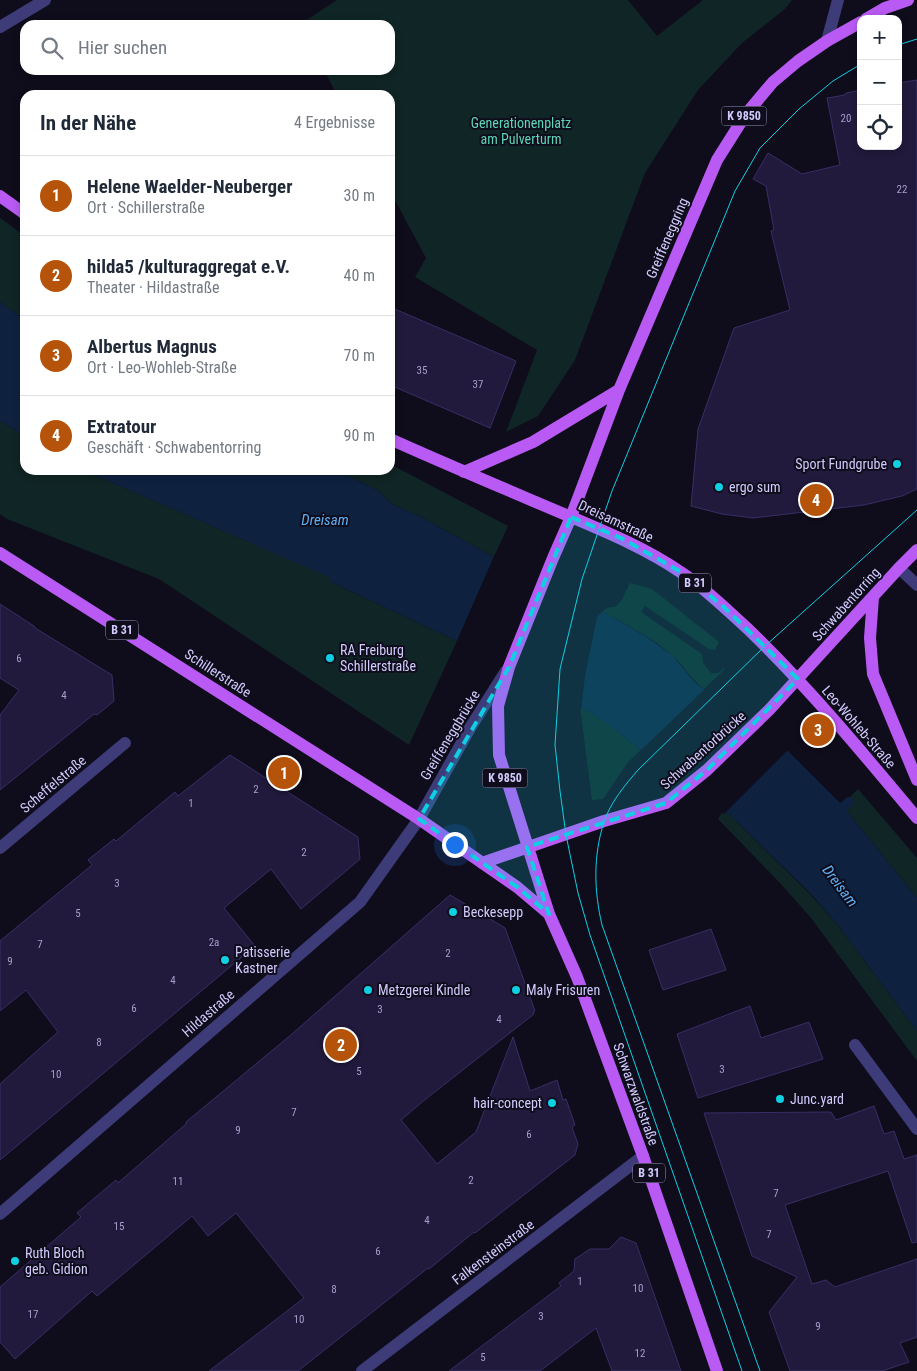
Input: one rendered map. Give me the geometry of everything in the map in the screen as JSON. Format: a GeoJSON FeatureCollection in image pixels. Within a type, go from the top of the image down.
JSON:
{"type":"FeatureCollection","features":[{"type":"Feature","properties":{"kind":"main road"},"geometry":{"type":"LineString","coordinates":[[873,15],[885,8],[908,0]]}},
{"type":"Feature","properties":{"kind":"main road","name":"Greiffeneggring"},"geometry":{"type":"LineString","coordinates":[[571,517],[619,390],[717,160],[746,114],[773,82],[798,61],[827,41],[857,24]]}},
{"type":"Feature","properties":{"kind":"main road"},"geometry":{"type":"LineString","coordinates":[[0,196],[20,210]]}},
{"type":"Feature","properties":{"kind":"main road"},"geometry":{"type":"LineString","coordinates":[[464,472],[533,442],[619,390]]}},
{"type":"Feature","properties":{"kind":"main road","name":"Dreisamstraße"},"geometry":{"type":"LineString","coordinates":[[395,441],[621,538],[683,573],[725,608],[798,679]]}},
{"type":"Feature","properties":{"kind":"main road","name":"Greiffeneggbrücke"},"geometry":{"type":"LineString","coordinates":[[527,847],[498,755],[498,706],[509,667],[571,517]]}},
{"type":"Feature","properties":{"kind":"main road","name":"Schwabentorring"},"geometry":{"type":"LineString","coordinates":[[798,679],[917,550]]}},
{"type":"Feature","properties":{"kind":"main road","name":"Schillerstraße"},"geometry":{"type":"LineString","coordinates":[[0,553],[419,819]]}},
{"type":"Feature","properties":{"kind":"main road"},"geometry":{"type":"LineString","coordinates":[[873,597],[870,638],[873,674],[917,780]]}},
{"type":"Feature","properties":{"kind":"main road","name":"Schwabentorbrücke"},"geometry":{"type":"LineString","coordinates":[[527,847],[604,821],[666,803],[707,770],[798,679]]}},
{"type":"Feature","properties":{"kind":"main road","name":"Leo-Wohleb-Straße"},"geometry":{"type":"LineString","coordinates":[[798,679],[917,818]]}},
{"type":"Feature","properties":{"kind":"main road","name":"Schwarzwaldstraße"},"geometry":{"type":"LineString","coordinates":[[419,819],[517,887],[549,914]]}},
{"type":"Feature","properties":{"kind":"main road"},"geometry":{"type":"LineString","coordinates":[[482,863],[527,847]]}},
{"type":"Feature","properties":{"kind":"main road","name":"Schwarzwaldstraße"},"geometry":{"type":"LineString","coordinates":[[527,847],[549,914],[577,977],[643,1156],[717,1371]]}},
{"type":"Feature","properties":{"kind":"street"},"geometry":{"type":"LineString","coordinates":[[0,27],[45,0]]}},
{"type":"Feature","properties":{"kind":"street"},"geometry":{"type":"LineString","coordinates":[[827,41],[838,0]]}},
{"type":"Feature","properties":{"kind":"street"},"geometry":{"type":"LineString","coordinates":[[899,568],[917,585]]}},
{"type":"Feature","properties":{"kind":"street","name":"Greiffeneggbrücke"},"geometry":{"type":"LineString","coordinates":[[419,819],[466,735],[509,667]]}},
{"type":"Feature","properties":{"kind":"street","name":"Scheffelstraße"},"geometry":{"type":"LineString","coordinates":[[0,848],[125,743]]}},
{"type":"Feature","properties":{"kind":"street","name":"Hildastraße"},"geometry":{"type":"LineString","coordinates":[[0,1214],[360,902],[419,819]]}},
{"type":"Feature","properties":{"kind":"street"},"geometry":{"type":"LineString","coordinates":[[855,1045],[917,1129]]}},
{"type":"Feature","properties":{"kind":"street","name":"Falkensteinstraße"},"geometry":{"type":"LineString","coordinates":[[362,1371],[643,1156]]}},
{"type":"Feature","properties":{"kind":"highlighted area"},"geometry":{"type":"Polygon","coordinates":[[[571,517],[621,538],[683,573],[725,608],[798,679],[707,770],[666,803],[527,847],[549,914],[517,887],[419,819],[509,667],[571,517]]]}},
{"type":"Feature","properties":{"kind":"green space","name":"Generationenplatz am Pulverturm"},"geometry":{"type":"Polygon","coordinates":[[[337,0],[628,0],[657,36],[703,0],[792,0],[785,9],[742,43],[698,90],[645,173],[575,360],[538,416],[506,432],[537,350],[415,277],[426,258],[395,200],[395,90],[334,90],[327,75],[395,75],[395,20],[307,20],[337,0]]]}},
{"type":"Feature","properties":{"kind":"green space"},"geometry":{"type":"Polygon","coordinates":[[[0,218],[20,232],[20,316],[0,302],[0,218]]]}},
{"type":"Feature","properties":{"kind":"green space"},"geometry":{"type":"Polygon","coordinates":[[[0,421],[20,433],[20,475],[95,475],[330,577],[331,582],[457,641],[409,745],[159,579],[7,519],[0,514],[0,421]]]}},
{"type":"Feature","properties":{"kind":"green space"},"geometry":{"type":"Polygon","coordinates":[[[395,467],[508,526],[494,557],[421,517],[392,504],[377,490],[346,475],[395,475],[395,467]]]}},
{"type":"Feature","properties":{"kind":"green space"},"geometry":{"type":"Polygon","coordinates":[[[630,583],[652,589],[719,642],[715,650],[709,649],[645,606],[641,612],[702,654],[703,663],[711,673],[718,673],[725,669],[704,689],[664,648],[602,611],[615,607],[621,601],[630,583]]]}},
{"type":"Feature","properties":{"kind":"green space"},"geometry":{"type":"Polygon","coordinates":[[[580,706],[609,725],[641,750],[628,762],[603,799],[592,800],[580,706]]]}},
{"type":"Feature","properties":{"kind":"green space"},"geometry":{"type":"Polygon","coordinates":[[[858,789],[917,858],[917,898],[842,805],[858,789]]]}},
{"type":"Feature","properties":{"kind":"green space"},"geometry":{"type":"Polygon","coordinates":[[[723,810],[811,895],[837,924],[917,1031],[917,1061],[811,918],[718,819],[723,810]]]}},
{"type":"Feature","properties":{"kind":"water"},"geometry":{"type":"Polygon","coordinates":[[[0,302],[20,316],[20,433],[0,421],[0,302]]]}},
{"type":"Feature","properties":{"kind":"water","name":"Dreisam"},"geometry":{"type":"Polygon","coordinates":[[[94,475],[346,475],[377,490],[392,504],[421,517],[494,557],[602,611],[645,636],[672,655],[694,682],[787,750],[842,805],[917,898],[917,1031],[837,924],[811,894],[731,816],[609,725],[580,706],[457,641],[331,582],[329,577],[94,475]]]}},
{"type":"Feature","properties":{"kind":"pier"},"geometry":{"type":"Polygon","coordinates":[[[495,554],[604,610],[597,617],[585,676],[581,710],[456,643],[495,554]]]}},
{"type":"Feature","properties":{"kind":"pier"},"geometry":{"type":"Polygon","coordinates":[[[706,688],[789,749],[724,814],[639,752],[706,688]]]}},
{"type":"Feature","properties":{"kind":"building"},"geometry":{"type":"Polygon","coordinates":[[[917,80],[917,489],[902,496],[864,505],[753,518],[722,514],[691,506],[698,429],[734,328],[790,310],[771,231],[774,230],[766,186],[753,179],[768,153],[802,174],[840,165],[827,98],[857,91],[857,150],[902,150],[902,82],[917,80]]]}},
{"type":"Feature","properties":{"kind":"building"},"geometry":{"type":"Polygon","coordinates":[[[395,309],[516,361],[490,428],[395,387],[395,309]]]}},
{"type":"Feature","properties":{"kind":"building"},"geometry":{"type":"Polygon","coordinates":[[[0,604],[35,628],[112,675],[114,701],[97,715],[94,714],[0,790],[0,715],[19,690],[0,678],[0,604]]]}},
{"type":"Feature","properties":{"kind":"building"},"geometry":{"type":"Polygon","coordinates":[[[230,755],[358,837],[360,859],[301,909],[271,869],[224,908],[255,946],[0,1160],[0,1084],[58,1032],[26,990],[0,1011],[0,941],[92,865],[88,860],[114,839],[116,841],[175,792],[178,796],[230,755]]]}},
{"type":"Feature","properties":{"kind":"building"},"geometry":{"type":"Polygon","coordinates":[[[450,895],[505,928],[535,1011],[533,1012],[534,1014],[401,1120],[437,1164],[476,1132],[513,1037],[530,1091],[557,1080],[563,1100],[566,1099],[575,1125],[572,1127],[578,1144],[575,1155],[298,1371],[209,1371],[304,1298],[236,1213],[208,1236],[192,1216],[97,1296],[92,1291],[15,1359],[0,1342],[0,1287],[81,1217],[77,1213],[116,1180],[118,1183],[186,1122],[292,1034],[450,895]]]}},
{"type":"Feature","properties":{"kind":"building"},"geometry":{"type":"Polygon","coordinates":[[[711,929],[726,970],[663,990],[649,950],[711,929]]]}},
{"type":"Feature","properties":{"kind":"building"},"geometry":{"type":"Polygon","coordinates":[[[750,1006],[761,1038],[809,1022],[823,1059],[698,1098],[677,1034],[750,1006]]]}},
{"type":"Feature","properties":{"kind":"building"},"geometry":{"type":"Polygon","coordinates":[[[874,1106],[884,1134],[894,1131],[904,1159],[917,1155],[917,1242],[912,1243],[888,1171],[785,1205],[812,1284],[826,1280],[835,1287],[917,1259],[917,1337],[900,1343],[909,1362],[882,1371],[790,1371],[769,1312],[797,1277],[752,1256],[704,1113],[831,1112],[836,1120],[874,1106]]]}},
{"type":"Feature","properties":{"kind":"building"},"geometry":{"type":"Polygon","coordinates":[[[621,1237],[636,1243],[681,1371],[612,1371],[596,1328],[540,1371],[449,1371],[561,1286],[559,1283],[574,1271],[575,1259],[590,1249],[609,1249],[621,1237]]]}},
{"type":"Feature","properties":{"kind":"waterway"},"geometry":{"type":"LineString","coordinates":[[835,814],[849,802]]}},
{"type":"Feature","properties":{"kind":"tram line"},"geometry":{"type":"LineString","coordinates":[[902,44],[917,39]]}},
{"type":"Feature","properties":{"kind":"tram line"},"geometry":{"type":"LineString","coordinates":[[742,1371],[590,935],[578,893],[566,835],[555,745],[560,669],[582,579],[612,491],[735,191],[760,148],[799,109],[833,81],[857,66]]}},
{"type":"Feature","properties":{"kind":"tram line"},"geometry":{"type":"LineString","coordinates":[[760,1371],[602,925],[596,886],[596,861],[600,835],[614,801],[638,770],[765,646],[917,510]]}},
{"type":"Feature","properties":{"kind":"place","name":"Sport Fundgrube"},"geometry":{"type":"Point","coordinates":[897,464]}},
{"type":"Feature","properties":{"kind":"place","name":"ergo sum"},"geometry":{"type":"Point","coordinates":[719,487]}},
{"type":"Feature","properties":{"kind":"place","name":"Extratour"},"geometry":{"type":"Point","coordinates":[816,500]}},
{"type":"Feature","properties":{"kind":"place","name":"RA Freiburg Schillerstraße"},"geometry":{"type":"Point","coordinates":[330,658]}},
{"type":"Feature","properties":{"kind":"place","name":"Albertus Magnus"},"geometry":{"type":"Point","coordinates":[818,730]}},
{"type":"Feature","properties":{"kind":"place","name":"Helene Waelder-Neuberger"},"geometry":{"type":"Point","coordinates":[284,773]}},
{"type":"Feature","properties":{"kind":"place","name":"Beckesepp"},"geometry":{"type":"Point","coordinates":[453,912]}},
{"type":"Feature","properties":{"kind":"place","name":"Patisserie Kastner"},"geometry":{"type":"Point","coordinates":[225,960]}},
{"type":"Feature","properties":{"kind":"place","name":"Metzgerei Kindle"},"geometry":{"type":"Point","coordinates":[368,990]}},
{"type":"Feature","properties":{"kind":"place","name":"Maly Frisuren"},"geometry":{"type":"Point","coordinates":[516,990]}},
{"type":"Feature","properties":{"kind":"place","name":"hilda5 /kulturaggregat e.V."},"geometry":{"type":"Point","coordinates":[341,1045]}},
{"type":"Feature","properties":{"kind":"place","name":"Junc.yard"},"geometry":{"type":"Point","coordinates":[780,1099]}},
{"type":"Feature","properties":{"kind":"place","name":"hair-concept"},"geometry":{"type":"Point","coordinates":[552,1103]}},
{"type":"Feature","properties":{"kind":"place","name":"Ruth Bloch geb. Gidion"},"geometry":{"type":"Point","coordinates":[15,1261]}}]}
